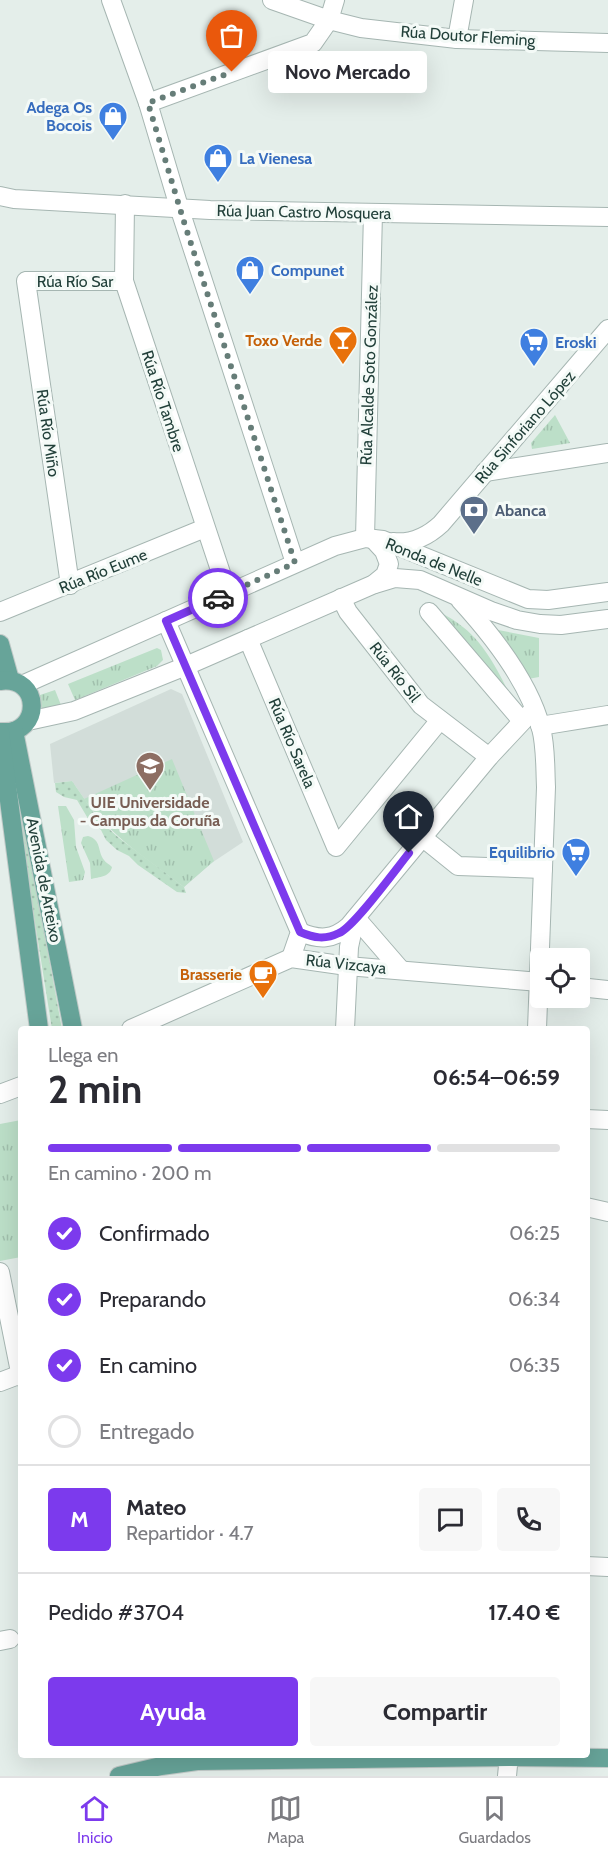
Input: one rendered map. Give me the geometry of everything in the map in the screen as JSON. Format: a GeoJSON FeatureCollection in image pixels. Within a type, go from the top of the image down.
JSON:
{"type":"FeatureCollection","features":[{"type":"Feature","properties":{"kind":"main road"},"geometry":{"type":"LineString","coordinates":[[0,644],[11,682],[28,691],[32,706],[10,729]]}},
{"type":"Feature","properties":{"kind":"main road","name":"Avenida de Arteixo"},"geometry":{"type":"LineString","coordinates":[[10,729],[5,810],[39,1026]]}},
{"type":"Feature","properties":{"kind":"main road","name":"Avenida de Arteixo"},"geometry":{"type":"LineString","coordinates":[[10,729],[72,1026]]}},
{"type":"Feature","properties":{"kind":"main road"},"geometry":{"type":"LineString","coordinates":[[119,1776],[161,1766],[299,1758]]}},
{"type":"Feature","properties":{"kind":"main road"},"geometry":{"type":"LineString","coordinates":[[590,1758],[608,1758]]}},
{"type":"Feature","properties":{"kind":"street"},"geometry":{"type":"LineString","coordinates":[[111,0],[148,103],[179,207],[295,563]]}},
{"type":"Feature","properties":{"kind":"street","name":"Rúa Doutor Fleming"},"geometry":{"type":"LineString","coordinates":[[272,0],[328,20],[361,28],[458,39],[608,43]]}},
{"type":"Feature","properties":{"kind":"street"},"geometry":{"type":"LineString","coordinates":[[148,103],[313,43],[328,20],[335,0]]}},
{"type":"Feature","properties":{"kind":"street"},"geometry":{"type":"LineString","coordinates":[[458,39],[464,0]]}},
{"type":"Feature","properties":{"kind":"street","name":"Rúa Juan Castro Mosquera"},"geometry":{"type":"LineString","coordinates":[[0,196],[14,199],[210,210],[608,218]]}},
{"type":"Feature","properties":{"kind":"street","name":"Rúa Río Tambre"},"geometry":{"type":"LineString","coordinates":[[126,204],[124,282],[228,594]]}},
{"type":"Feature","properties":{"kind":"street","name":"Rúa Alcalde Soto González"},"geometry":{"type":"LineString","coordinates":[[369,538],[373,213]]}},
{"type":"Feature","properties":{"kind":"street","name":"Rúa Río Sar"},"geometry":{"type":"LineString","coordinates":[[26,281],[124,282]]}},
{"type":"Feature","properties":{"kind":"street","name":"Rúa Río Miño"},"geometry":{"type":"LineString","coordinates":[[26,281],[70,585]]}},
{"type":"Feature","properties":{"kind":"street","name":"Rúa Sinforiano López"},"geometry":{"type":"LineString","coordinates":[[392,542],[400,543],[421,538],[441,524],[608,329]]}},
{"type":"Feature","properties":{"kind":"street"},"geometry":{"type":"LineString","coordinates":[[486,472],[608,453]]}},
{"type":"Feature","properties":{"kind":"street"},"geometry":{"type":"LineString","coordinates":[[441,524],[436,535],[437,548],[440,556],[452,568]]}},
{"type":"Feature","properties":{"kind":"street","name":"Rúa Río Eume"},"geometry":{"type":"LineString","coordinates":[[0,612],[205,528]]}},
{"type":"Feature","properties":{"kind":"street"},"geometry":{"type":"LineString","coordinates":[[369,538],[384,551],[389,564],[385,575],[372,585]]}},
{"type":"Feature","properties":{"kind":"street","name":"Ronda de Nelle"},"geometry":{"type":"LineString","coordinates":[[11,682],[166,621],[345,542],[369,538],[392,542],[528,599],[548,600],[608,592]]}},
{"type":"Feature","properties":{"kind":"street","name":"Ronda de Nelle"},"geometry":{"type":"LineString","coordinates":[[10,729],[74,711],[387,580],[403,578],[420,580],[517,620],[561,625],[608,619]]}},
{"type":"Feature","properties":{"kind":"street"},"geometry":{"type":"LineString","coordinates":[[166,621],[300,932],[313,938],[324,938],[341,933],[356,918],[489,757],[528,715],[525,690],[499,647],[457,597]]}},
{"type":"Feature","properties":{"kind":"street","name":"Rúa Río Sil"},"geometry":{"type":"LineString","coordinates":[[341,598],[348,612],[421,705],[489,757]]}},
{"type":"Feature","properties":{"kind":"street"},"geometry":{"type":"LineString","coordinates":[[429,612],[540,726],[545,750],[546,787],[540,948]]}},
{"type":"Feature","properties":{"kind":"street","name":"Rúa Río Sarela"},"geometry":{"type":"LineString","coordinates":[[248,639],[336,847],[440,720]]}},
{"type":"Feature","properties":{"kind":"street"},"geometry":{"type":"LineString","coordinates":[[540,726],[608,715]]}},
{"type":"Feature","properties":{"kind":"street"},"geometry":{"type":"LineString","coordinates":[[422,837],[459,866],[543,869]]}},
{"type":"Feature","properties":{"kind":"street"},"geometry":{"type":"LineString","coordinates":[[345,1026],[349,946],[356,918]]}},
{"type":"Feature","properties":{"kind":"street"},"geometry":{"type":"LineString","coordinates":[[356,918],[401,970]]}},
{"type":"Feature","properties":{"kind":"street"},"geometry":{"type":"LineString","coordinates":[[291,958],[300,932]]}},
{"type":"Feature","properties":{"kind":"street","name":"Rúa Vizcaya"},"geometry":{"type":"LineString","coordinates":[[137,1026],[291,958],[347,966],[530,981]]}},
{"type":"Feature","properties":{"kind":"street"},"geometry":{"type":"LineString","coordinates":[[590,988],[608,990]]}},
{"type":"Feature","properties":{"kind":"street"},"geometry":{"type":"LineString","coordinates":[[537,1026],[538,1008]]}},
{"type":"Feature","properties":{"kind":"street"},"geometry":{"type":"LineString","coordinates":[[0,1094],[18,1087]]}},
{"type":"Feature","properties":{"kind":"street"},"geometry":{"type":"LineString","coordinates":[[590,1119],[608,1120]]}},
{"type":"Feature","properties":{"kind":"street"},"geometry":{"type":"LineString","coordinates":[[590,1208],[608,1212]]}},
{"type":"Feature","properties":{"kind":"street"},"geometry":{"type":"LineString","coordinates":[[0,1272],[18,1360]]}},
{"type":"Feature","properties":{"kind":"street"},"geometry":{"type":"LineString","coordinates":[[0,1382],[18,1376]]}},
{"type":"Feature","properties":{"kind":"street"},"geometry":{"type":"LineString","coordinates":[[590,1566],[608,1567]]}},
{"type":"Feature","properties":{"kind":"street"},"geometry":{"type":"LineString","coordinates":[[507,1776],[509,1758]]}},
{"type":"Feature","properties":{"kind":"shaded area","name":"UIE Universidade - Campus da Coruña"},"geometry":{"type":"Polygon","coordinates":[[[171,689],[182,694],[243,842],[210,864],[184,887],[99,820],[72,781],[54,783],[50,744],[171,689]]]}},
{"type":"Feature","properties":{"kind":"green space"},"geometry":{"type":"Polygon","coordinates":[[[555,415],[570,443],[532,449],[531,443],[555,415]]]}},
{"type":"Feature","properties":{"kind":"green space"},"geometry":{"type":"Polygon","coordinates":[[[430,606],[456,621],[475,638],[494,664],[509,693],[430,606]]]}},
{"type":"Feature","properties":{"kind":"green space"},"geometry":{"type":"Polygon","coordinates":[[[493,629],[539,638],[539,677],[528,679],[508,643],[493,629]]]}},
{"type":"Feature","properties":{"kind":"green space"},"geometry":{"type":"Polygon","coordinates":[[[157,648],[161,650],[163,660],[157,666],[75,700],[68,684],[157,648]]]}},
{"type":"Feature","properties":{"kind":"green space"},"geometry":{"type":"Polygon","coordinates":[[[55,690],[61,705],[43,712],[37,696],[55,690]]]}},
{"type":"Feature","properties":{"kind":"green space"},"geometry":{"type":"Polygon","coordinates":[[[172,759],[214,861],[184,887],[118,836],[84,799],[172,759]]]}},
{"type":"Feature","properties":{"kind":"green space"},"geometry":{"type":"Polygon","coordinates":[[[72,781],[99,820],[184,887],[186,893],[177,892],[129,856],[117,850],[106,840],[101,830],[90,822],[77,800],[64,797],[56,792],[55,783],[72,781]]]}},
{"type":"Feature","properties":{"kind":"green space"},"geometry":{"type":"Polygon","coordinates":[[[18,790],[61,1026],[52,1026],[14,791],[18,790]]]}},
{"type":"Feature","properties":{"kind":"green space"},"geometry":{"type":"Polygon","coordinates":[[[58,806],[66,806],[74,820],[76,847],[85,872],[83,880],[69,882],[58,806]]]}},
{"type":"Feature","properties":{"kind":"green space"},"geometry":{"type":"Polygon","coordinates":[[[88,836],[95,840],[102,857],[112,867],[107,875],[91,879],[90,863],[81,843],[83,837],[88,836]]]}},
{"type":"Feature","properties":{"kind":"green space"},"geometry":{"type":"Polygon","coordinates":[[[18,1121],[18,1258],[0,1261],[0,1124],[18,1121]]]}},
{"type":"Feature","properties":{"kind":"way so far"},"geometry":{"type":"LineString","coordinates":[[218,598],[295,563],[184,222],[148,103],[232,72]]}},
{"type":"Feature","properties":{"kind":"place","name":"Novo Mercado"},"geometry":{"type":"Point","coordinates":[232,72]}},
{"type":"Feature","properties":{"kind":"place","name":"Adega Os Bocois"},"geometry":{"type":"Point","coordinates":[113,142]}},
{"type":"Feature","properties":{"kind":"place","name":"La Vienesa"},"geometry":{"type":"Point","coordinates":[218,184]}},
{"type":"Feature","properties":{"kind":"place","name":"Compunet"},"geometry":{"type":"Point","coordinates":[250,296]}},
{"type":"Feature","properties":{"kind":"place","name":"Toxo Verde"},"geometry":{"type":"Point","coordinates":[343,366]}},
{"type":"Feature","properties":{"kind":"place","name":"Eroski"},"geometry":{"type":"Point","coordinates":[534,368]}},
{"type":"Feature","properties":{"kind":"place","name":"Abanca"},"geometry":{"type":"Point","coordinates":[474,536]}},
{"type":"Feature","properties":{"kind":"place","name":"UIE Universidade - Campus da Coruña"},"geometry":{"type":"Point","coordinates":[150,792]}},
{"type":"Feature","properties":{"kind":"place","name":"Equilibrio"},"geometry":{"type":"Point","coordinates":[576,878]}},
{"type":"Feature","properties":{"kind":"place","name":"Brasserie"},"geometry":{"type":"Point","coordinates":[263,1000]}},
{"type":"Feature","properties":{"kind":"route"},"geometry":{"type":"LineString","coordinates":[[218,598],[166,621],[300,932],[313,938],[324,938],[341,933],[409,853]]}}]}
